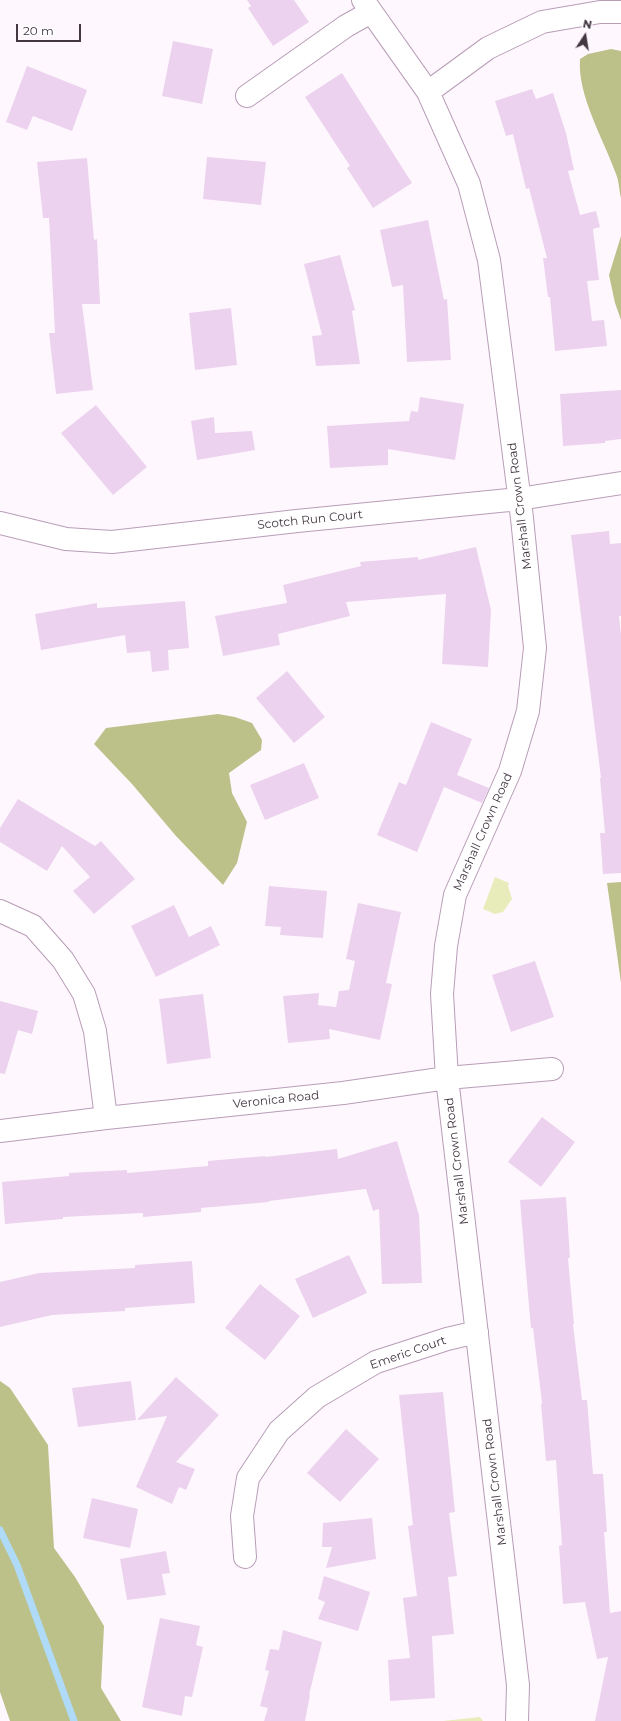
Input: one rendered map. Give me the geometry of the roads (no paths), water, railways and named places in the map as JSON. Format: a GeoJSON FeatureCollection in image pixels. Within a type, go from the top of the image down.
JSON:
{"type":"FeatureCollection","features":[{"type":"Feature","properties":{"kind":"street","name":"Marshall Crown Road"},"geometry":{"type":"LineString","coordinates":[[367,6],[428,92],[469,184],[489,260],[519,499],[535,648],[529,704],[510,771],[454,895],[446,946],[442,994],[447,1078],[518,1685],[517,1721]]}},
{"type":"Feature","properties":{"kind":"street"},"geometry":{"type":"LineString","coordinates":[[247,96],[346,26],[367,6]]}},
{"type":"Feature","properties":{"kind":"street"},"geometry":{"type":"LineString","coordinates":[[428,92],[488,48],[542,22],[600,12],[621,12]]}},
{"type":"Feature","properties":{"kind":"street","name":"Scotch Run Court"},"geometry":{"type":"LineString","coordinates":[[0,523],[66,539],[112,542],[296,521],[519,499],[621,482]]}},
{"type":"Feature","properties":{"kind":"street"},"geometry":{"type":"LineString","coordinates":[[0,911],[33,926],[63,960],[84,994],[95,1031],[106,1118]]}},
{"type":"Feature","properties":{"kind":"street","name":"Veronica Road"},"geometry":{"type":"LineString","coordinates":[[0,1132],[106,1118],[343,1093],[447,1078],[552,1069]]}},
{"type":"Feature","properties":{"kind":"street","name":"Emeric Court"},"geometry":{"type":"LineString","coordinates":[[245,1556],[242,1516],[248,1478],[279,1431],[317,1397],[376,1362],[434,1343],[477,1332]]}},
{"type":"Feature","properties":{"kind":"waterway"},"geometry":{"type":"LineString","coordinates":[[0,1530],[17,1565],[74,1721]]}}]}
